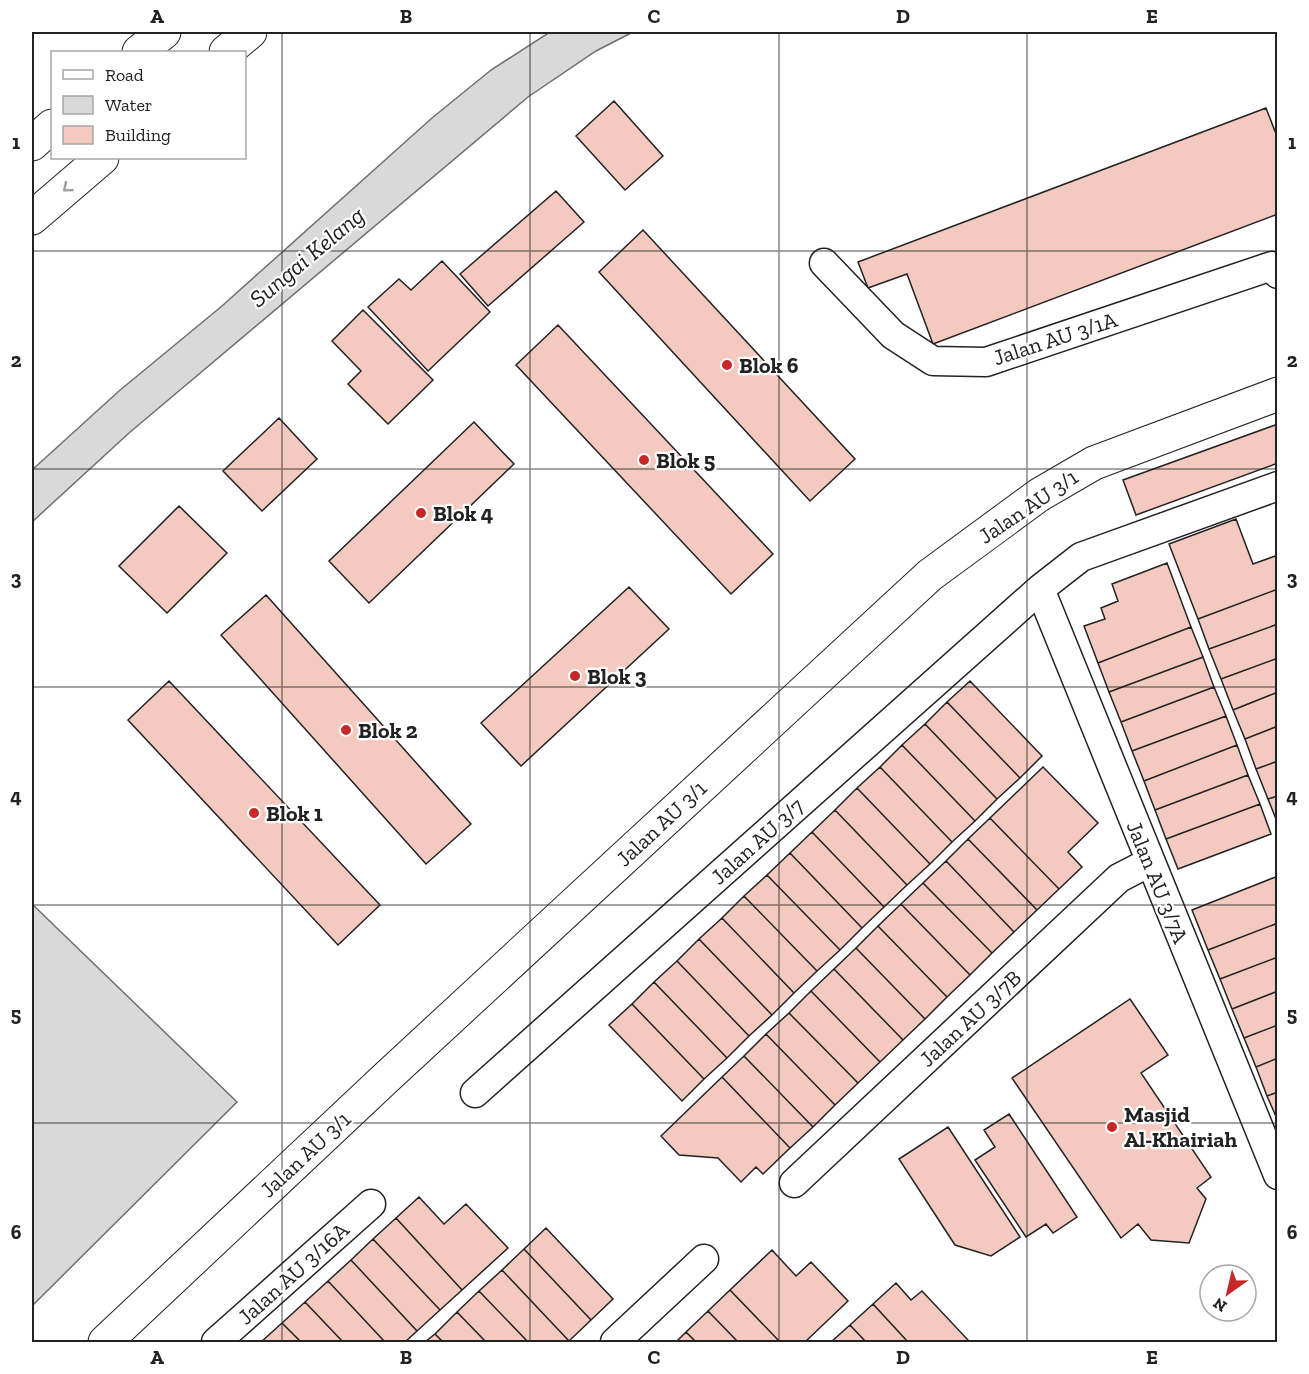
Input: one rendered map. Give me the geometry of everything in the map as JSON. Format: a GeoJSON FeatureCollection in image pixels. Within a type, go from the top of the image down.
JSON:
{"type":"FeatureCollection","features":[{"type":"Feature","properties":{"kind":"main road"},"geometry":{"type":"LineString","coordinates":[[140,51],[164,32]]}},
{"type":"Feature","properties":{"kind":"main road"},"geometry":{"type":"LineString","coordinates":[[227,51],[250,32]]}},
{"type":"Feature","properties":{"kind":"main road"},"geometry":{"type":"LineString","coordinates":[[32,144],[51,127]]}},
{"type":"Feature","properties":{"kind":"main road"},"geometry":{"type":"LineString","coordinates":[[32,218],[101,159]]}},
{"type":"Feature","properties":{"kind":"main road","name":"Jalan AU 3/1"},"geometry":{"type":"LineString","coordinates":[[105,1342],[379,1084],[930,575],[1039,495],[1094,463],[1278,394]]}},
{"type":"Feature","properties":{"kind":"street","name":"Jalan AU 3/1A"},"geometry":{"type":"LineString","coordinates":[[824,263],[893,335],[933,362],[986,362],[1272,266],[1278,274]]}},
{"type":"Feature","properties":{"kind":"street","name":"Jalan AU 3/7"},"geometry":{"type":"LineString","coordinates":[[475,1093],[1040,589],[1081,556],[1278,486]]}},
{"type":"Feature","properties":{"kind":"street","name":"Jalan AU 3/7A"},"geometry":{"type":"LineString","coordinates":[[1040,589],[1278,1175]]}},
{"type":"Feature","properties":{"kind":"street","name":"Jalan AU 3/7B"},"geometry":{"type":"LineString","coordinates":[[794,1183],[1119,878],[1150,862]]}},
{"type":"Feature","properties":{"kind":"street","name":"Jalan AU 3/16A"},"geometry":{"type":"LineString","coordinates":[[216,1342],[371,1204]]}},
{"type":"Feature","properties":{"kind":"street"},"geometry":{"type":"LineString","coordinates":[[615,1342],[704,1259]]}},
{"type":"Feature","properties":{"kind":"water","name":"Sungai Kelang"},"geometry":{"type":"Polygon","coordinates":[[[550,32],[633,32],[596,51],[528,97],[129,433],[32,522],[32,470],[119,391],[222,306],[432,118],[491,70],[550,32]]]}},
{"type":"Feature","properties":{"kind":"water"},"geometry":{"type":"Polygon","coordinates":[[[32,904],[237,1102],[32,1306],[32,904]]]}},
{"type":"Feature","properties":{"kind":"building"},"geometry":{"type":"Polygon","coordinates":[[[614,101],[663,156],[625,190],[576,136],[614,101]]]}},
{"type":"Feature","properties":{"kind":"building"},"geometry":{"type":"Polygon","coordinates":[[[1266,108],[1278,139],[1278,214],[933,344],[907,274],[868,288],[858,262],[1266,108]]]}},
{"type":"Feature","properties":{"kind":"building"},"geometry":{"type":"Polygon","coordinates":[[[556,191],[584,222],[488,306],[460,274],[556,191]]]}},
{"type":"Feature","properties":{"kind":"building","name":"Blok 6"},"geometry":{"type":"Polygon","coordinates":[[[643,230],[855,459],[810,501],[599,272],[643,230]]]}},
{"type":"Feature","properties":{"kind":"building"},"geometry":{"type":"Polygon","coordinates":[[[442,261],[490,312],[428,371],[368,307],[399,279],[411,290],[442,261]]]}},
{"type":"Feature","properties":{"kind":"building"},"geometry":{"type":"Polygon","coordinates":[[[363,310],[433,380],[388,424],[348,384],[361,371],[332,341],[363,310]]]}},
{"type":"Feature","properties":{"kind":"building","name":"Blok 5"},"geometry":{"type":"Polygon","coordinates":[[[558,325],[773,554],[731,594],[516,365],[558,325]]]}},
{"type":"Feature","properties":{"kind":"building"},"geometry":{"type":"Polygon","coordinates":[[[279,418],[317,459],[262,511],[223,471],[279,418]]]}},
{"type":"Feature","properties":{"kind":"building","name":"Blok 4"},"geometry":{"type":"Polygon","coordinates":[[[474,422],[514,464],[369,603],[329,561],[474,422]]]}},
{"type":"Feature","properties":{"kind":"building"},"geometry":{"type":"Polygon","coordinates":[[[1278,424],[1278,463],[1136,515],[1123,480],[1278,424]]]}},
{"type":"Feature","properties":{"kind":"building"},"geometry":{"type":"Polygon","coordinates":[[[179,506],[227,553],[167,613],[119,566],[179,506]]]}},
{"type":"Feature","properties":{"kind":"building"},"geometry":{"type":"Polygon","coordinates":[[[1236,519],[1253,564],[1278,555],[1278,589],[1198,619],[1169,544],[1236,519]]]}},
{"type":"Feature","properties":{"kind":"building"},"geometry":{"type":"Polygon","coordinates":[[[1167,563],[1191,627],[1098,663],[1084,626],[1105,619],[1101,608],[1118,601],[1112,584],[1167,563]]]}},
{"type":"Feature","properties":{"kind":"building","name":"Blok 3"},"geometry":{"type":"Polygon","coordinates":[[[629,587],[669,629],[521,766],[481,723],[629,587]]]}},
{"type":"Feature","properties":{"kind":"building"},"geometry":{"type":"Polygon","coordinates":[[[1278,589],[1278,624],[1209,649],[1198,619],[1278,589]]]}},
{"type":"Feature","properties":{"kind":"building","name":"Blok 2"},"geometry":{"type":"Polygon","coordinates":[[[266,595],[471,824],[426,864],[221,635],[266,595]]]}},
{"type":"Feature","properties":{"kind":"building"},"geometry":{"type":"Polygon","coordinates":[[[1278,624],[1278,658],[1221,679],[1209,649],[1278,624]]]}},
{"type":"Feature","properties":{"kind":"building"},"geometry":{"type":"Polygon","coordinates":[[[1191,627],[1203,657],[1109,692],[1098,663],[1191,627]]]}},
{"type":"Feature","properties":{"kind":"building"},"geometry":{"type":"Polygon","coordinates":[[[1203,657],[1214,687],[1121,722],[1109,692],[1203,657]]]}},
{"type":"Feature","properties":{"kind":"building"},"geometry":{"type":"Polygon","coordinates":[[[1278,658],[1278,692],[1233,710],[1221,679],[1278,658]]]}},
{"type":"Feature","properties":{"kind":"building","name":"Blok 1"},"geometry":{"type":"Polygon","coordinates":[[[169,681],[380,905],[338,945],[128,720],[169,681]]]}},
{"type":"Feature","properties":{"kind":"building"},"geometry":{"type":"Polygon","coordinates":[[[970,681],[1042,756],[1020,778],[947,702],[970,681]]]}},
{"type":"Feature","properties":{"kind":"building"},"geometry":{"type":"Polygon","coordinates":[[[1214,687],[1226,716],[1132,751],[1121,722],[1214,687]]]}},
{"type":"Feature","properties":{"kind":"building"},"geometry":{"type":"Polygon","coordinates":[[[1278,692],[1278,726],[1245,739],[1233,710],[1278,692]]]}},
{"type":"Feature","properties":{"kind":"building"},"geometry":{"type":"Polygon","coordinates":[[[947,702],[1020,778],[997,799],[925,724],[947,702]]]}},
{"type":"Feature","properties":{"kind":"building"},"geometry":{"type":"Polygon","coordinates":[[[1226,716],[1237,745],[1144,781],[1132,751],[1226,716]]]}},
{"type":"Feature","properties":{"kind":"building"},"geometry":{"type":"Polygon","coordinates":[[[925,724],[997,799],[975,821],[902,745],[925,724]]]}},
{"type":"Feature","properties":{"kind":"building"},"geometry":{"type":"Polygon","coordinates":[[[1278,726],[1278,761],[1256,769],[1245,739],[1278,726]]]}},
{"type":"Feature","properties":{"kind":"building"},"geometry":{"type":"Polygon","coordinates":[[[902,745],[975,821],[952,842],[880,767],[902,745]]]}},
{"type":"Feature","properties":{"kind":"building"},"geometry":{"type":"Polygon","coordinates":[[[1237,745],[1248,775],[1155,810],[1144,781],[1237,745]]]}},
{"type":"Feature","properties":{"kind":"building"},"geometry":{"type":"Polygon","coordinates":[[[1278,761],[1278,796],[1268,799],[1256,769],[1278,761]]]}},
{"type":"Feature","properties":{"kind":"building"},"geometry":{"type":"Polygon","coordinates":[[[880,767],[952,842],[930,864],[857,788],[880,767]]]}},
{"type":"Feature","properties":{"kind":"building"},"geometry":{"type":"Polygon","coordinates":[[[1043,767],[1098,823],[1068,852],[1082,867],[1059,889],[990,818],[1043,767]]]}},
{"type":"Feature","properties":{"kind":"building"},"geometry":{"type":"Polygon","coordinates":[[[1248,775],[1260,804],[1166,839],[1155,810],[1248,775]]]}},
{"type":"Feature","properties":{"kind":"building"},"geometry":{"type":"Polygon","coordinates":[[[857,788],[930,864],[907,885],[835,810],[857,788]]]}},
{"type":"Feature","properties":{"kind":"building"},"geometry":{"type":"Polygon","coordinates":[[[1278,796],[1278,824],[1268,799],[1278,796]]]}},
{"type":"Feature","properties":{"kind":"building"},"geometry":{"type":"Polygon","coordinates":[[[1260,804],[1271,834],[1178,869],[1166,839],[1260,804]]]}},
{"type":"Feature","properties":{"kind":"building"},"geometry":{"type":"Polygon","coordinates":[[[835,810],[907,885],[884,907],[812,832],[835,810]]]}},
{"type":"Feature","properties":{"kind":"building"},"geometry":{"type":"Polygon","coordinates":[[[990,818],[1059,889],[1037,910],[968,839],[990,818]]]}},
{"type":"Feature","properties":{"kind":"building"},"geometry":{"type":"Polygon","coordinates":[[[812,832],[884,907],[862,928],[790,853],[812,832]]]}},
{"type":"Feature","properties":{"kind":"building"},"geometry":{"type":"Polygon","coordinates":[[[968,839],[1037,910],[1014,932],[946,861],[968,839]]]}},
{"type":"Feature","properties":{"kind":"building"},"geometry":{"type":"Polygon","coordinates":[[[790,853],[862,928],[840,950],[767,875],[790,853]]]}},
{"type":"Feature","properties":{"kind":"building"},"geometry":{"type":"Polygon","coordinates":[[[946,861],[1014,932],[992,953],[923,883],[946,861]]]}},
{"type":"Feature","properties":{"kind":"building"},"geometry":{"type":"Polygon","coordinates":[[[767,875],[840,950],[817,971],[744,896],[767,875]]]}},
{"type":"Feature","properties":{"kind":"building"},"geometry":{"type":"Polygon","coordinates":[[[1278,876],[1278,923],[1208,950],[1192,910],[1278,876]]]}},
{"type":"Feature","properties":{"kind":"building"},"geometry":{"type":"Polygon","coordinates":[[[923,883],[992,953],[970,975],[901,904],[923,883]]]}},
{"type":"Feature","properties":{"kind":"building"},"geometry":{"type":"Polygon","coordinates":[[[744,896],[817,971],[794,993],[722,918],[744,896]]]}},
{"type":"Feature","properties":{"kind":"building"},"geometry":{"type":"Polygon","coordinates":[[[901,904],[970,975],[947,997],[878,926],[901,904]]]}},
{"type":"Feature","properties":{"kind":"building"},"geometry":{"type":"Polygon","coordinates":[[[722,918],[794,993],[772,1015],[699,939],[722,918]]]}},
{"type":"Feature","properties":{"kind":"building"},"geometry":{"type":"Polygon","coordinates":[[[1278,923],[1278,957],[1220,979],[1208,950],[1278,923]]]}},
{"type":"Feature","properties":{"kind":"building"},"geometry":{"type":"Polygon","coordinates":[[[878,926],[947,997],[925,1019],[856,948],[878,926]]]}},
{"type":"Feature","properties":{"kind":"building"},"geometry":{"type":"Polygon","coordinates":[[[699,939],[772,1015],[749,1036],[677,961],[699,939]]]}},
{"type":"Feature","properties":{"kind":"building"},"geometry":{"type":"Polygon","coordinates":[[[856,948],[925,1019],[903,1040],[834,969],[856,948]]]}},
{"type":"Feature","properties":{"kind":"building"},"geometry":{"type":"Polygon","coordinates":[[[1278,957],[1278,991],[1232,1009],[1220,979],[1278,957]]]}},
{"type":"Feature","properties":{"kind":"building"},"geometry":{"type":"Polygon","coordinates":[[[677,961],[749,1036],[727,1058],[654,982],[677,961]]]}},
{"type":"Feature","properties":{"kind":"building"},"geometry":{"type":"Polygon","coordinates":[[[834,969],[903,1040],[880,1062],[811,991],[834,969]]]}},
{"type":"Feature","properties":{"kind":"building"},"geometry":{"type":"Polygon","coordinates":[[[654,982],[727,1058],[704,1079],[632,1004],[654,982]]]}},
{"type":"Feature","properties":{"kind":"building"},"geometry":{"type":"Polygon","coordinates":[[[811,991],[880,1062],[858,1083],[789,1013],[811,991]]]}},
{"type":"Feature","properties":{"kind":"building"},"geometry":{"type":"Polygon","coordinates":[[[1278,991],[1278,1025],[1244,1038],[1232,1009],[1278,991]]]}},
{"type":"Feature","properties":{"kind":"building","name":"Masjid Al-Khairiah"},"geometry":{"type":"Polygon","coordinates":[[[1130,999],[1168,1055],[1141,1073],[1211,1177],[1197,1188],[1206,1199],[1189,1243],[1151,1240],[1138,1224],[1121,1238],[1012,1078],[1130,999]]]}},
{"type":"Feature","properties":{"kind":"building"},"geometry":{"type":"Polygon","coordinates":[[[632,1004],[704,1079],[682,1101],[609,1025],[632,1004]]]}},
{"type":"Feature","properties":{"kind":"building"},"geometry":{"type":"Polygon","coordinates":[[[789,1013],[858,1083],[835,1105],[766,1034],[789,1013]]]}},
{"type":"Feature","properties":{"kind":"building"},"geometry":{"type":"Polygon","coordinates":[[[1278,1025],[1278,1058],[1256,1067],[1244,1038],[1278,1025]]]}},
{"type":"Feature","properties":{"kind":"building"},"geometry":{"type":"Polygon","coordinates":[[[766,1034],[835,1105],[813,1127],[744,1056],[766,1034]]]}},
{"type":"Feature","properties":{"kind":"building"},"geometry":{"type":"Polygon","coordinates":[[[744,1056],[813,1127],[790,1148],[722,1077],[744,1056]]]}},
{"type":"Feature","properties":{"kind":"building"},"geometry":{"type":"Polygon","coordinates":[[[1278,1058],[1278,1092],[1267,1096],[1256,1067],[1278,1058]]]}},
{"type":"Feature","properties":{"kind":"building"},"geometry":{"type":"Polygon","coordinates":[[[722,1077],[790,1148],[763,1174],[756,1167],[741,1182],[718,1158],[679,1155],[661,1136],[722,1077]]]}},
{"type":"Feature","properties":{"kind":"building"},"geometry":{"type":"Polygon","coordinates":[[[1278,1092],[1278,1121],[1267,1096],[1278,1092]]]}},
{"type":"Feature","properties":{"kind":"building"},"geometry":{"type":"Polygon","coordinates":[[[1009,1114],[1077,1217],[1053,1233],[1046,1224],[1026,1237],[975,1160],[995,1147],[984,1130],[1009,1114]]]}},
{"type":"Feature","properties":{"kind":"building"},"geometry":{"type":"Polygon","coordinates":[[[948,1127],[1020,1237],[991,1256],[955,1245],[899,1159],[948,1127]]]}},
{"type":"Feature","properties":{"kind":"building"},"geometry":{"type":"Polygon","coordinates":[[[419,1197],[444,1224],[466,1204],[508,1248],[462,1290],[396,1218],[419,1197]]]}},
{"type":"Feature","properties":{"kind":"building"},"geometry":{"type":"Polygon","coordinates":[[[396,1218],[462,1290],[440,1310],[373,1239],[396,1218]]]}},
{"type":"Feature","properties":{"kind":"building"},"geometry":{"type":"Polygon","coordinates":[[[546,1228],[613,1299],[591,1320],[524,1249],[546,1228]]]}},
{"type":"Feature","properties":{"kind":"building"},"geometry":{"type":"Polygon","coordinates":[[[373,1239],[440,1310],[417,1331],[351,1260],[373,1239]]]}},
{"type":"Feature","properties":{"kind":"building"},"geometry":{"type":"Polygon","coordinates":[[[524,1249],[591,1320],[569,1341],[502,1270],[524,1249]]]}},
{"type":"Feature","properties":{"kind":"building"},"geometry":{"type":"Polygon","coordinates":[[[772,1250],[796,1276],[811,1262],[848,1301],[805,1342],[780,1342],[730,1290],[772,1250]]]}},
{"type":"Feature","properties":{"kind":"building"},"geometry":{"type":"Polygon","coordinates":[[[351,1260],[417,1331],[405,1342],[385,1342],[328,1281],[351,1260]]]}},
{"type":"Feature","properties":{"kind":"building"},"geometry":{"type":"Polygon","coordinates":[[[502,1270],[568,1342],[528,1342],[479,1291],[502,1270]]]}},
{"type":"Feature","properties":{"kind":"building"},"geometry":{"type":"Polygon","coordinates":[[[328,1281],[385,1342],[343,1342],[305,1302],[328,1281]]]}},
{"type":"Feature","properties":{"kind":"building"},"geometry":{"type":"Polygon","coordinates":[[[896,1283],[911,1300],[922,1291],[968,1340],[965,1342],[908,1342],[873,1304],[896,1283]]]}},
{"type":"Feature","properties":{"kind":"building"},"geometry":{"type":"Polygon","coordinates":[[[730,1290],[780,1342],[738,1342],[708,1311],[730,1290]]]}},
{"type":"Feature","properties":{"kind":"building"},"geometry":{"type":"Polygon","coordinates":[[[479,1291],[528,1342],[486,1342],[457,1312],[479,1291]]]}},
{"type":"Feature","properties":{"kind":"building"},"geometry":{"type":"Polygon","coordinates":[[[305,1302],[343,1342],[301,1342],[282,1323],[305,1302]]]}},
{"type":"Feature","properties":{"kind":"building"},"geometry":{"type":"Polygon","coordinates":[[[873,1304],[908,1342],[866,1342],[850,1325],[873,1304]]]}},
{"type":"Feature","properties":{"kind":"building"},"geometry":{"type":"Polygon","coordinates":[[[708,1311],[738,1342],[696,1342],[686,1332],[708,1311]]]}},
{"type":"Feature","properties":{"kind":"building"},"geometry":{"type":"Polygon","coordinates":[[[457,1312],[486,1342],[443,1342],[435,1334],[457,1312]]]}},
{"type":"Feature","properties":{"kind":"building"},"geometry":{"type":"Polygon","coordinates":[[[282,1323],[301,1342],[261,1342],[282,1323]]]}},
{"type":"Feature","properties":{"kind":"building"},"geometry":{"type":"Polygon","coordinates":[[[850,1325],[866,1342],[831,1342],[850,1325]]]}},
{"type":"Feature","properties":{"kind":"building"},"geometry":{"type":"Polygon","coordinates":[[[686,1332],[696,1342],[676,1342],[686,1332]]]}},
{"type":"Feature","properties":{"kind":"building"},"geometry":{"type":"Polygon","coordinates":[[[435,1334],[443,1342],[425,1342],[435,1334]]]}},
{"type":"Feature","properties":{"kind":"place","name":"Blok 6"},"geometry":{"type":"Point","coordinates":[727,365]}},
{"type":"Feature","properties":{"kind":"place","name":"Blok 5"},"geometry":{"type":"Point","coordinates":[644,460]}},
{"type":"Feature","properties":{"kind":"place","name":"Blok 4"},"geometry":{"type":"Point","coordinates":[421,513]}},
{"type":"Feature","properties":{"kind":"place","name":"Blok 3"},"geometry":{"type":"Point","coordinates":[575,676]}},
{"type":"Feature","properties":{"kind":"place","name":"Blok 2"},"geometry":{"type":"Point","coordinates":[346,730]}},
{"type":"Feature","properties":{"kind":"place","name":"Blok 1"},"geometry":{"type":"Point","coordinates":[254,813]}},
{"type":"Feature","properties":{"kind":"place","name":"Masjid Al-Khairiah"},"geometry":{"type":"Point","coordinates":[1112,1127]}}]}
